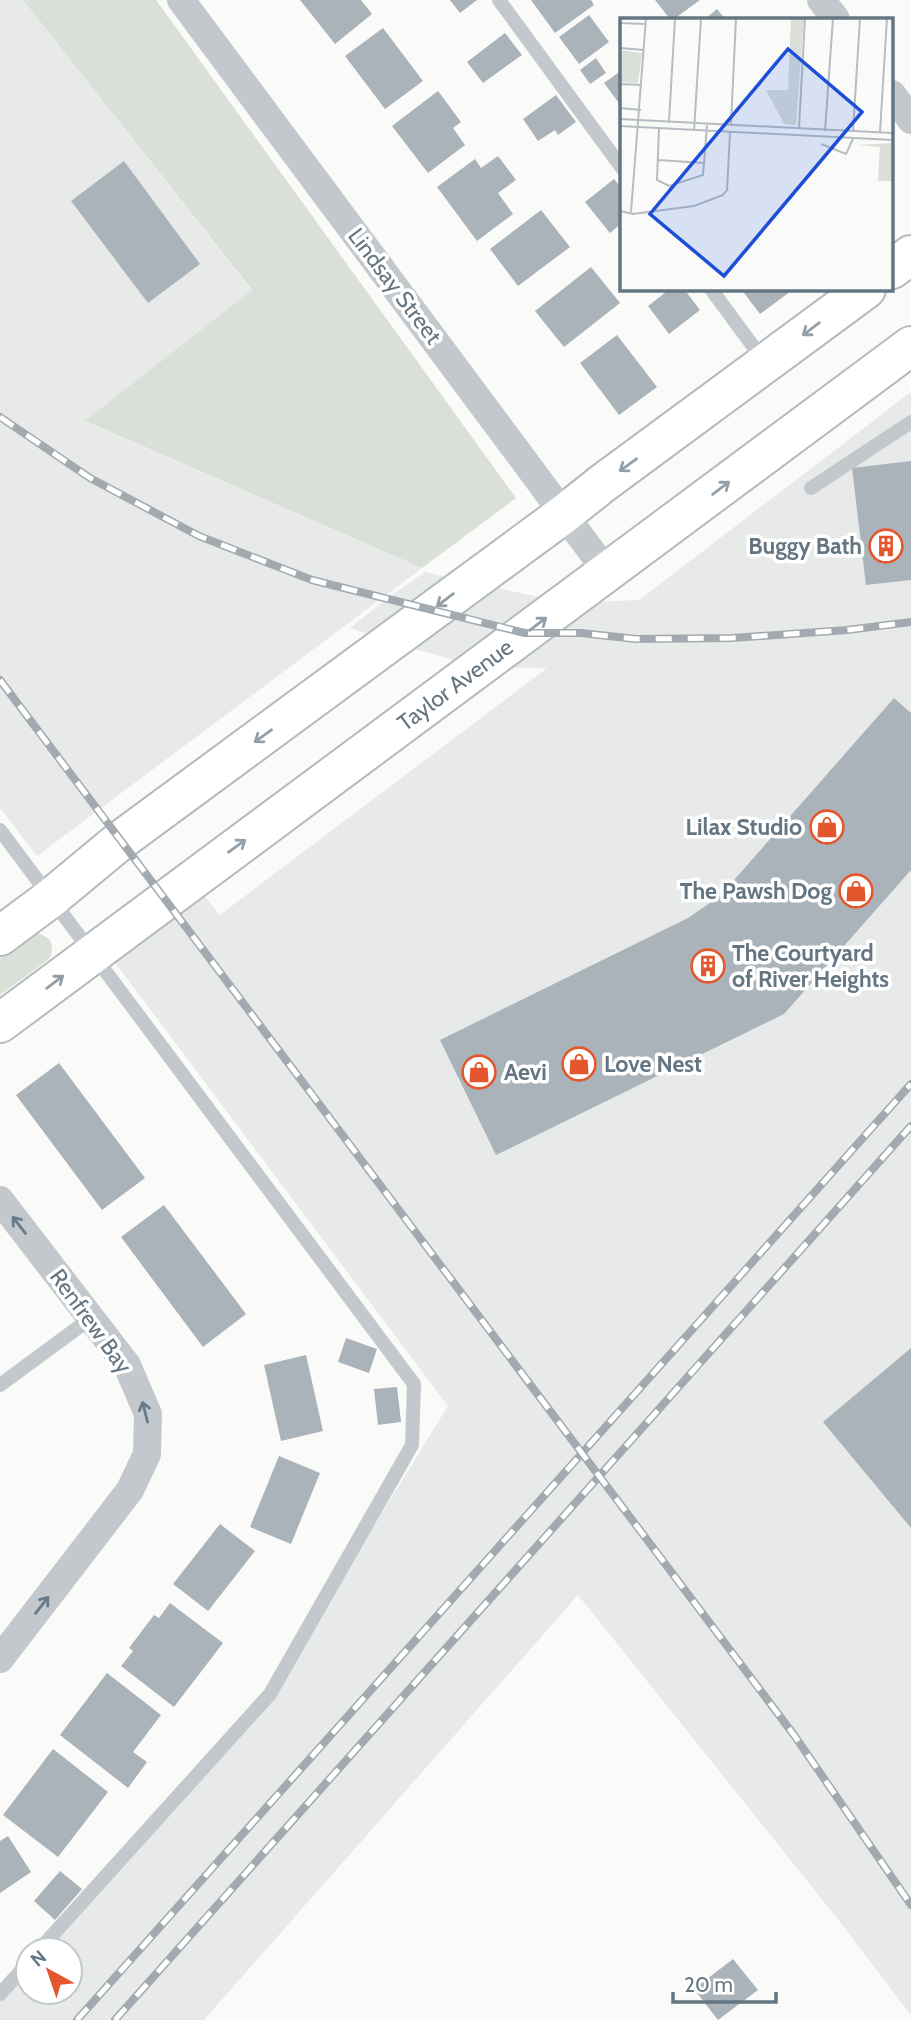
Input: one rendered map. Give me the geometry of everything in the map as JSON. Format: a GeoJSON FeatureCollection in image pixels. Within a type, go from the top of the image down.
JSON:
{"type":"FeatureCollection","features":[{"type":"Feature","properties":{"kind":"main road"},"geometry":{"type":"LineString","coordinates":[[894,268],[911,255]]}},
{"type":"Feature","properties":{"kind":"main road"},"geometry":{"type":"LineString","coordinates":[[0,936],[132,832],[865,290]]}},
{"type":"Feature","properties":{"kind":"main road","name":"Taylor Avenue"},"geometry":{"type":"LineString","coordinates":[[0,1023],[911,346]]}},
{"type":"Feature","properties":{"kind":"street","name":"Lindsay Street"},"geometry":{"type":"LineString","coordinates":[[181,0],[607,572]]}},
{"type":"Feature","properties":{"kind":"street"},"geometry":{"type":"LineString","coordinates":[[821,0],[835,18]]}},
{"type":"Feature","properties":{"kind":"street"},"geometry":{"type":"LineString","coordinates":[[894,97],[911,120]]}},
{"type":"Feature","properties":{"kind":"street","name":"Renfrew Bay"},"geometry":{"type":"LineString","coordinates":[[0,1200],[127,1364],[148,1414],[147,1454],[130,1490],[0,1659]]}},
{"type":"Feature","properties":{"kind":"lane"},"geometry":{"type":"LineString","coordinates":[[499,0],[620,164]]}},
{"type":"Feature","properties":{"kind":"lane"},"geometry":{"type":"LineString","coordinates":[[712,290],[766,363]]}},
{"type":"Feature","properties":{"kind":"lane"},"geometry":{"type":"LineString","coordinates":[[811,488],[911,422]]}},
{"type":"Feature","properties":{"kind":"lane"},"geometry":{"type":"LineString","coordinates":[[0,830],[414,1384],[412,1444],[270,1694],[52,1936]]}},
{"type":"Feature","properties":{"kind":"lane"},"geometry":{"type":"LineString","coordinates":[[0,1385],[91,1318]]}},
{"type":"Feature","properties":{"kind":"lane"},"geometry":{"type":"LineString","coordinates":[[0,1994],[14,1978]]}},
{"type":"Feature","properties":{"kind":"shaded area"},"geometry":{"type":"Polygon","coordinates":[[[0,0],[23,0],[252,291],[86,422],[422,568],[37,856],[0,808],[0,0]]]}},
{"type":"Feature","properties":{"kind":"shaded area"},"geometry":{"type":"Polygon","coordinates":[[[23,0],[156,0],[516,498],[422,568],[85,421],[252,290],[23,0]]]}},
{"type":"Feature","properties":{"kind":"shaded area"},"geometry":{"type":"Polygon","coordinates":[[[911,392],[911,2015],[833,1913],[578,1595],[204,2020],[0,2020],[0,1994],[14,1978],[14,2006],[84,2006],[84,1936],[52,1936],[270,1694],[448,1406],[113,960],[204,895],[220,915],[547,668],[480,667],[389,642],[350,628],[425,572],[566,603],[639,600],[911,392]]]}},
{"type":"Feature","properties":{"kind":"shaded area"},"geometry":{"type":"Polygon","coordinates":[[[41,934],[49,939],[51,944],[49,959],[0,995],[0,958],[30,935],[41,934]]]}},
{"type":"Feature","properties":{"kind":"building"},"geometry":{"type":"Polygon","coordinates":[[[300,0],[361,0],[372,14],[335,44],[300,0]]]}},
{"type":"Feature","properties":{"kind":"building"},"geometry":{"type":"Polygon","coordinates":[[[450,0],[477,0],[460,13],[450,0]]]}},
{"type":"Feature","properties":{"kind":"building"},"geometry":{"type":"Polygon","coordinates":[[[531,0],[591,0],[594,5],[555,33],[531,0]]]}},
{"type":"Feature","properties":{"kind":"building"},"geometry":{"type":"Polygon","coordinates":[[[655,0],[700,0],[675,18],[669,18],[655,0]]]}},
{"type":"Feature","properties":{"kind":"building"},"geometry":{"type":"Polygon","coordinates":[[[717,9],[724,18],[706,18],[717,9]]]}},
{"type":"Feature","properties":{"kind":"building"},"geometry":{"type":"Polygon","coordinates":[[[589,15],[609,42],[579,64],[559,37],[589,15]]]}},
{"type":"Feature","properties":{"kind":"building"},"geometry":{"type":"Polygon","coordinates":[[[383,28],[423,81],[385,109],[345,56],[383,28]]]}},
{"type":"Feature","properties":{"kind":"building"},"geometry":{"type":"Polygon","coordinates":[[[505,33],[522,55],[483,83],[467,62],[505,33]]]}},
{"type":"Feature","properties":{"kind":"building"},"geometry":{"type":"Polygon","coordinates":[[[596,58],[606,73],[590,84],[580,70],[596,58]]]}},
{"type":"Feature","properties":{"kind":"building"},"geometry":{"type":"Polygon","coordinates":[[[620,71],[620,104],[604,83],[620,71]]]}},
{"type":"Feature","properties":{"kind":"building"},"geometry":{"type":"Polygon","coordinates":[[[438,91],[461,122],[453,128],[465,145],[428,173],[392,126],[438,91]]]}},
{"type":"Feature","properties":{"kind":"building"},"geometry":{"type":"Polygon","coordinates":[[[556,95],[576,122],[558,135],[555,130],[538,141],[523,119],[556,95]]]}},
{"type":"Feature","properties":{"kind":"building"},"geometry":{"type":"Polygon","coordinates":[[[498,156],[516,180],[498,193],[513,214],[477,241],[437,187],[475,159],[481,168],[498,156]]]}},
{"type":"Feature","properties":{"kind":"building"},"geometry":{"type":"Polygon","coordinates":[[[124,161],[200,264],[148,303],[71,201],[124,161]]]}},
{"type":"Feature","properties":{"kind":"building"},"geometry":{"type":"Polygon","coordinates":[[[614,179],[620,186],[620,225],[610,233],[585,202],[614,179]]]}},
{"type":"Feature","properties":{"kind":"building"},"geometry":{"type":"Polygon","coordinates":[[[541,210],[570,247],[518,286],[490,249],[541,210]]]}},
{"type":"Feature","properties":{"kind":"building"},"geometry":{"type":"Polygon","coordinates":[[[591,267],[620,303],[564,347],[535,311],[591,267]]]}},
{"type":"Feature","properties":{"kind":"building"},"geometry":{"type":"Polygon","coordinates":[[[669,290],[685,290],[700,310],[669,334],[648,306],[669,290]]]}},
{"type":"Feature","properties":{"kind":"building"},"geometry":{"type":"Polygon","coordinates":[[[742,290],[793,290],[760,314],[742,290]]]}},
{"type":"Feature","properties":{"kind":"building"},"geometry":{"type":"Polygon","coordinates":[[[617,335],[657,387],[619,415],[580,363],[617,335]]]}},
{"type":"Feature","properties":{"kind":"building","name":"Buggy Bath"},"geometry":{"type":"Polygon","coordinates":[[[911,461],[911,580],[866,585],[852,468],[911,461]]]}},
{"type":"Feature","properties":{"kind":"building","name":"The Courtyard of River Heights"},"geometry":{"type":"Polygon","coordinates":[[[894,698],[911,713],[911,870],[784,1014],[496,1155],[440,1040],[688,918],[720,896],[894,698]]]}},
{"type":"Feature","properties":{"kind":"building"},"geometry":{"type":"Polygon","coordinates":[[[59,1063],[145,1178],[102,1210],[16,1095],[59,1063]]]}},
{"type":"Feature","properties":{"kind":"building"},"geometry":{"type":"Polygon","coordinates":[[[164,1205],[246,1314],[203,1347],[121,1237],[164,1205]]]}},
{"type":"Feature","properties":{"kind":"building"},"geometry":{"type":"Polygon","coordinates":[[[346,1338],[377,1349],[369,1373],[338,1362],[346,1338]]]}},
{"type":"Feature","properties":{"kind":"building"},"geometry":{"type":"Polygon","coordinates":[[[911,1348],[911,1528],[823,1422],[911,1348]]]}},
{"type":"Feature","properties":{"kind":"building"},"geometry":{"type":"Polygon","coordinates":[[[306,1355],[323,1431],[281,1441],[264,1365],[306,1355]]]}},
{"type":"Feature","properties":{"kind":"building"},"geometry":{"type":"Polygon","coordinates":[[[397,1387],[401,1422],[378,1425],[374,1389],[397,1387]]]}},
{"type":"Feature","properties":{"kind":"building"},"geometry":{"type":"Polygon","coordinates":[[[279,1456],[320,1473],[291,1544],[250,1527],[279,1456]]]}},
{"type":"Feature","properties":{"kind":"building"},"geometry":{"type":"Polygon","coordinates":[[[220,1524],[255,1551],[208,1611],[173,1584],[220,1524]]]}},
{"type":"Feature","properties":{"kind":"building"},"geometry":{"type":"Polygon","coordinates":[[[170,1603],[223,1643],[174,1707],[121,1666],[133,1651],[129,1648],[154,1615],[159,1618],[170,1603]]]}},
{"type":"Feature","properties":{"kind":"building"},"geometry":{"type":"Polygon","coordinates":[[[107,1673],[161,1715],[133,1752],[147,1762],[128,1788],[60,1735],[107,1673]]]}},
{"type":"Feature","properties":{"kind":"building"},"geometry":{"type":"Polygon","coordinates":[[[53,1749],[108,1792],[58,1857],[3,1815],[53,1749]]]}},
{"type":"Feature","properties":{"kind":"building"},"geometry":{"type":"Polygon","coordinates":[[[8,1836],[31,1872],[0,1893],[0,1841],[8,1836]]]}},
{"type":"Feature","properties":{"kind":"building"},"geometry":{"type":"Polygon","coordinates":[[[60,1871],[82,1889],[55,1920],[34,1901],[60,1871]]]}},
{"type":"Feature","properties":{"kind":"building"},"geometry":{"type":"Polygon","coordinates":[[[733,1959],[758,1990],[718,2020],[694,1989],[733,1959]]]}},
{"type":"Feature","properties":{"kind":"railway"},"geometry":{"type":"LineString","coordinates":[[0,417],[90,478],[199,536],[312,580],[525,633],[581,633],[636,639],[732,638],[847,630],[911,622]]}},
{"type":"Feature","properties":{"kind":"railway"},"geometry":{"type":"LineString","coordinates":[[0,680],[794,1735],[911,1905]]}},
{"type":"Feature","properties":{"kind":"railway"},"geometry":{"type":"LineString","coordinates":[[77,2020],[911,1084]]}},
{"type":"Feature","properties":{"kind":"railway"},"geometry":{"type":"LineString","coordinates":[[115,2020],[911,1126]]}},
{"type":"Feature","properties":{"kind":"place","name":"Buggy Bath"},"geometry":{"type":"Point","coordinates":[886,546]}},
{"type":"Feature","properties":{"kind":"place","name":"Lilax Studio"},"geometry":{"type":"Point","coordinates":[827,827]}},
{"type":"Feature","properties":{"kind":"place","name":"The Pawsh Dog"},"geometry":{"type":"Point","coordinates":[856,891]}},
{"type":"Feature","properties":{"kind":"place","name":"The Courtyard of River Heights"},"geometry":{"type":"Point","coordinates":[708,966]}},
{"type":"Feature","properties":{"kind":"place","name":"Love Nest"},"geometry":{"type":"Point","coordinates":[579,1064]}},
{"type":"Feature","properties":{"kind":"place","name":"Aevi"},"geometry":{"type":"Point","coordinates":[479,1072]}}]}
